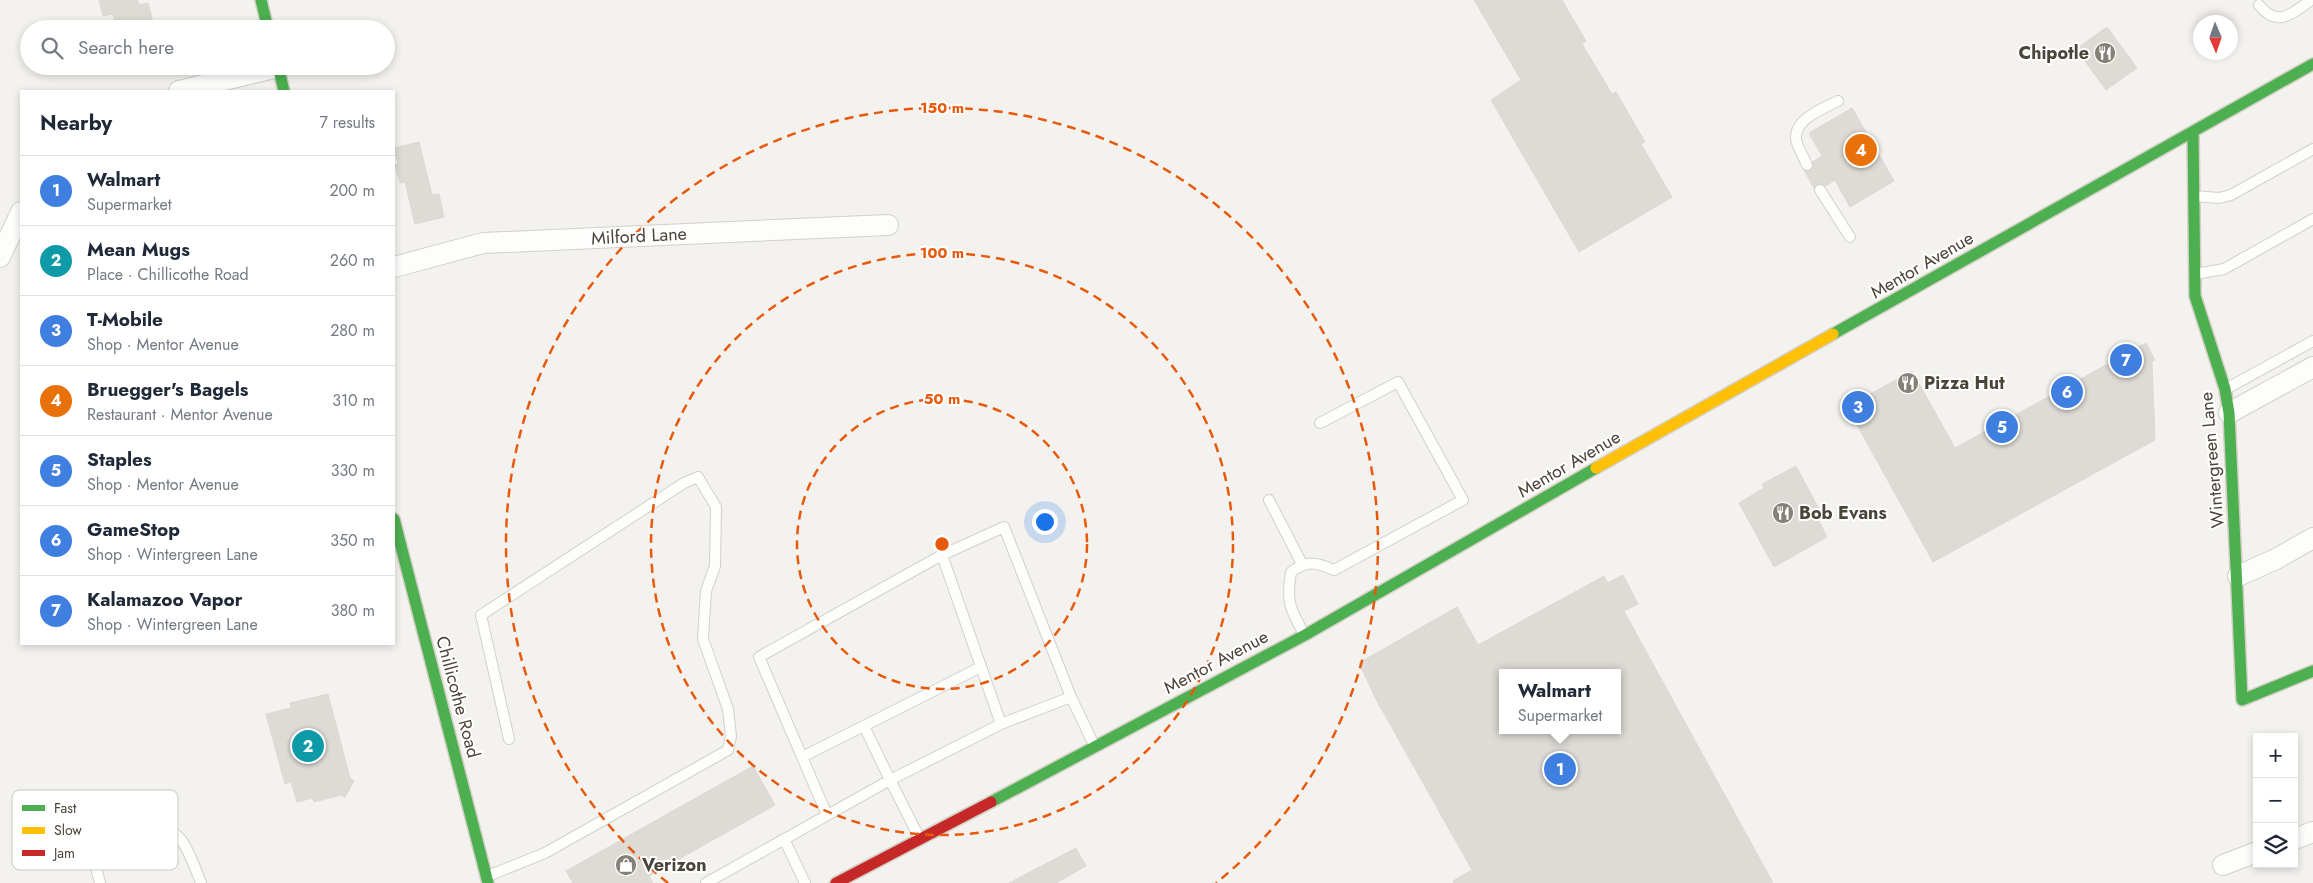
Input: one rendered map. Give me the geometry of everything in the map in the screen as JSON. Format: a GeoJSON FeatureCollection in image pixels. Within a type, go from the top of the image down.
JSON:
{"type":"FeatureCollection","features":[{"type":"Feature","properties":{"kind":"main road"},"geometry":{"type":"LineString","coordinates":[[261,0],[266,20]]}},
{"type":"Feature","properties":{"kind":"main road","name":"Mentor Avenue"},"geometry":{"type":"LineString","coordinates":[[836,883],[1305,635],[1640,443],[2313,64]]}},
{"type":"Feature","properties":{"kind":"main road"},"geometry":{"type":"LineString","coordinates":[[280,75],[284,90]]}},
{"type":"Feature","properties":{"kind":"main road","name":"Wintergreen Lane"},"geometry":{"type":"LineString","coordinates":[[2193,132],[2195,296],[2225,389],[2229,413],[2238,576],[2242,700],[2313,672]]}},
{"type":"Feature","properties":{"kind":"main road","name":"Chillicothe Road"},"geometry":{"type":"LineString","coordinates":[[395,523],[488,880]]}},
{"type":"Feature","properties":{"kind":"street"},"geometry":{"type":"LineString","coordinates":[[183,90],[245,75]]}},
{"type":"Feature","properties":{"kind":"street"},"geometry":{"type":"LineString","coordinates":[[0,258],[20,214]]}},
{"type":"Feature","properties":{"kind":"street","name":"Milford Lane"},"geometry":{"type":"LineString","coordinates":[[395,267],[483,243],[888,225]]}},
{"type":"Feature","properties":{"kind":"street"},"geometry":{"type":"LineString","coordinates":[[2229,413],[2313,367]]}},
{"type":"Feature","properties":{"kind":"street"},"geometry":{"type":"LineString","coordinates":[[2238,576],[2276,559],[2313,538]]}},
{"type":"Feature","properties":{"kind":"street"},"geometry":{"type":"LineString","coordinates":[[2298,838],[2313,832]]}},
{"type":"Feature","properties":{"kind":"street"},"geometry":{"type":"LineString","coordinates":[[2223,865],[2253,854]]}},
{"type":"Feature","properties":{"kind":"lane"},"geometry":{"type":"LineString","coordinates":[[2259,5],[2266,14],[2277,18],[2286,16],[2312,0]]}},
{"type":"Feature","properties":{"kind":"lane"},"geometry":{"type":"LineString","coordinates":[[1807,164],[1796,139],[1798,129],[1806,119],[1838,101]]}},
{"type":"Feature","properties":{"kind":"lane"},"geometry":{"type":"LineString","coordinates":[[2194,196],[2219,198],[2231,195],[2313,149]]}},
{"type":"Feature","properties":{"kind":"lane"},"geometry":{"type":"LineString","coordinates":[[1820,190],[1850,237]]}},
{"type":"Feature","properties":{"kind":"lane"},"geometry":{"type":"LineString","coordinates":[[2194,274],[2224,269],[2313,219]]}},
{"type":"Feature","properties":{"kind":"lane"},"geometry":{"type":"LineString","coordinates":[[2225,389],[2313,341]]}},
{"type":"Feature","properties":{"kind":"lane"},"geometry":{"type":"LineString","coordinates":[[1305,635],[1290,609],[1287,594],[1291,572],[1302,564],[1314,563],[1334,570],[1463,500],[1398,382],[1320,423]]}},
{"type":"Feature","properties":{"kind":"lane"},"geometry":{"type":"LineString","coordinates":[[488,880],[545,853],[728,750],[731,736],[728,709],[703,639],[706,591],[715,566],[716,507],[698,477],[684,483],[481,615],[509,738]]}},
{"type":"Feature","properties":{"kind":"lane"},"geometry":{"type":"LineString","coordinates":[[1268,500],[1302,564]]}},
{"type":"Feature","properties":{"kind":"lane"},"geometry":{"type":"LineString","coordinates":[[828,815],[759,657],[942,555],[1004,527],[1071,697],[1095,746]]}},
{"type":"Feature","properties":{"kind":"lane"},"geometry":{"type":"LineString","coordinates":[[942,555],[1000,724]]}},
{"type":"Feature","properties":{"kind":"lane"},"geometry":{"type":"LineString","coordinates":[[802,757],[981,667]]}},
{"type":"Feature","properties":{"kind":"lane"},"geometry":{"type":"LineString","coordinates":[[706,883],[890,780],[1000,724],[1071,697]]}},
{"type":"Feature","properties":{"kind":"lane"},"geometry":{"type":"LineString","coordinates":[[864,726],[920,840]]}},
{"type":"Feature","properties":{"kind":"lane"},"geometry":{"type":"LineString","coordinates":[[178,838],[183,842],[201,883]]}},
{"type":"Feature","properties":{"kind":"lane"},"geometry":{"type":"LineString","coordinates":[[784,839],[805,883]]}},
{"type":"Feature","properties":{"kind":"lane"},"geometry":{"type":"LineString","coordinates":[[97,870],[100,883]]}},
{"type":"Feature","properties":{"kind":"building"},"geometry":{"type":"Polygon","coordinates":[[[99,0],[137,0],[139,5],[148,3],[152,20],[115,20],[113,14],[103,16],[99,0]]]}},
{"type":"Feature","properties":{"kind":"building"},"geometry":{"type":"Polygon","coordinates":[[[1474,0],[1562,0],[1586,41],[1582,44],[1612,94],[1616,92],[1645,142],[1641,144],[1672,197],[1579,252],[1491,100],[1521,80],[1474,0]]]}},
{"type":"Feature","properties":{"kind":"building"},"geometry":{"type":"Polygon","coordinates":[[[2107,27],[2137,68],[2106,90],[2076,49],[2107,27]]]}},
{"type":"Feature","properties":{"kind":"building"},"geometry":{"type":"Polygon","coordinates":[[[1852,108],[1894,181],[1850,207],[1835,180],[1816,192],[1803,168],[1822,156],[1809,133],[1852,108]]]}},
{"type":"Feature","properties":{"kind":"building"},"geometry":{"type":"Polygon","coordinates":[[[419,142],[432,195],[439,194],[444,217],[415,224],[405,182],[400,183],[395,165],[398,164],[395,148],[419,142]]]}},
{"type":"Feature","properties":{"kind":"building"},"geometry":{"type":"Polygon","coordinates":[[[2146,343],[2155,360],[2152,361],[2155,440],[1933,562],[1847,407],[1912,371],[1955,448],[2146,343]]]}},
{"type":"Feature","properties":{"kind":"building"},"geometry":{"type":"Polygon","coordinates":[[[1796,466],[1821,513],[1816,516],[1827,537],[1774,567],[1739,503],[1764,488],[1762,484],[1796,466]]]}},
{"type":"Feature","properties":{"kind":"building"},"geometry":{"type":"Polygon","coordinates":[[[1623,575],[1638,604],[1624,611],[1773,883],[1454,883],[1453,881],[1472,870],[1378,703],[1359,663],[1457,607],[1478,645],[1604,576],[1608,583],[1623,575]]]}},
{"type":"Feature","properties":{"kind":"building"},"geometry":{"type":"Polygon","coordinates":[[[328,694],[350,778],[354,781],[345,797],[341,795],[314,802],[313,798],[297,802],[291,782],[285,784],[266,714],[291,708],[290,703],[328,694]]]}},
{"type":"Feature","properties":{"kind":"building"},"geometry":{"type":"Polygon","coordinates":[[[753,766],[775,805],[649,876],[653,883],[573,883],[566,871],[753,766]]]}},
{"type":"Feature","properties":{"kind":"building"},"geometry":{"type":"Polygon","coordinates":[[[1076,848],[1086,866],[1056,883],[1009,883],[1076,848]]]}},
{"type":"Feature","properties":{"kind":"traffic: fast"},"geometry":{"type":"LineString","coordinates":[[261,0],[266,20]]}},
{"type":"Feature","properties":{"kind":"traffic: fast"},"geometry":{"type":"LineString","coordinates":[[1833,334],[2313,64]]}},
{"type":"Feature","properties":{"kind":"traffic: fast"},"geometry":{"type":"LineString","coordinates":[[280,75],[284,90]]}},
{"type":"Feature","properties":{"kind":"traffic: fast"},"geometry":{"type":"LineString","coordinates":[[2193,132],[2195,296],[2225,389],[2229,413],[2242,700],[2313,671]]}},
{"type":"Feature","properties":{"kind":"traffic: fast"},"geometry":{"type":"LineString","coordinates":[[991,802],[1305,635],[1596,468]]}},
{"type":"Feature","properties":{"kind":"traffic: fast"},"geometry":{"type":"LineString","coordinates":[[395,523],[488,883]]}},
{"type":"Feature","properties":{"kind":"traffic: slow"},"geometry":{"type":"LineString","coordinates":[[1596,468],[1833,334]]}},
{"type":"Feature","properties":{"kind":"traffic: jam"},"geometry":{"type":"LineString","coordinates":[[836,883],[991,802]]}},
{"type":"Feature","properties":{"kind":"place","name":"Chipotle"},"geometry":{"type":"Point","coordinates":[2105,53]}},
{"type":"Feature","properties":{"kind":"place","name":"Bruegger's Bagels"},"geometry":{"type":"Point","coordinates":[1861,150]}},
{"type":"Feature","properties":{"kind":"place","name":"Kalamazoo Vapor"},"geometry":{"type":"Point","coordinates":[2126,360]}},
{"type":"Feature","properties":{"kind":"place","name":"Pizza Hut"},"geometry":{"type":"Point","coordinates":[1908,383]}},
{"type":"Feature","properties":{"kind":"place","name":"GameStop"},"geometry":{"type":"Point","coordinates":[2067,392]}},
{"type":"Feature","properties":{"kind":"place","name":"T-Mobile"},"geometry":{"type":"Point","coordinates":[1858,407]}},
{"type":"Feature","properties":{"kind":"place","name":"Staples"},"geometry":{"type":"Point","coordinates":[2002,427]}},
{"type":"Feature","properties":{"kind":"place","name":"Bob Evans"},"geometry":{"type":"Point","coordinates":[1783,513]}},
{"type":"Feature","properties":{"kind":"place","name":"Mean Mugs"},"geometry":{"type":"Point","coordinates":[308,746]}},
{"type":"Feature","properties":{"kind":"place","name":"Walmart"},"geometry":{"type":"Point","coordinates":[1560,769]}},
{"type":"Feature","properties":{"kind":"place","name":"Verizon"},"geometry":{"type":"Point","coordinates":[626,865]}}]}
